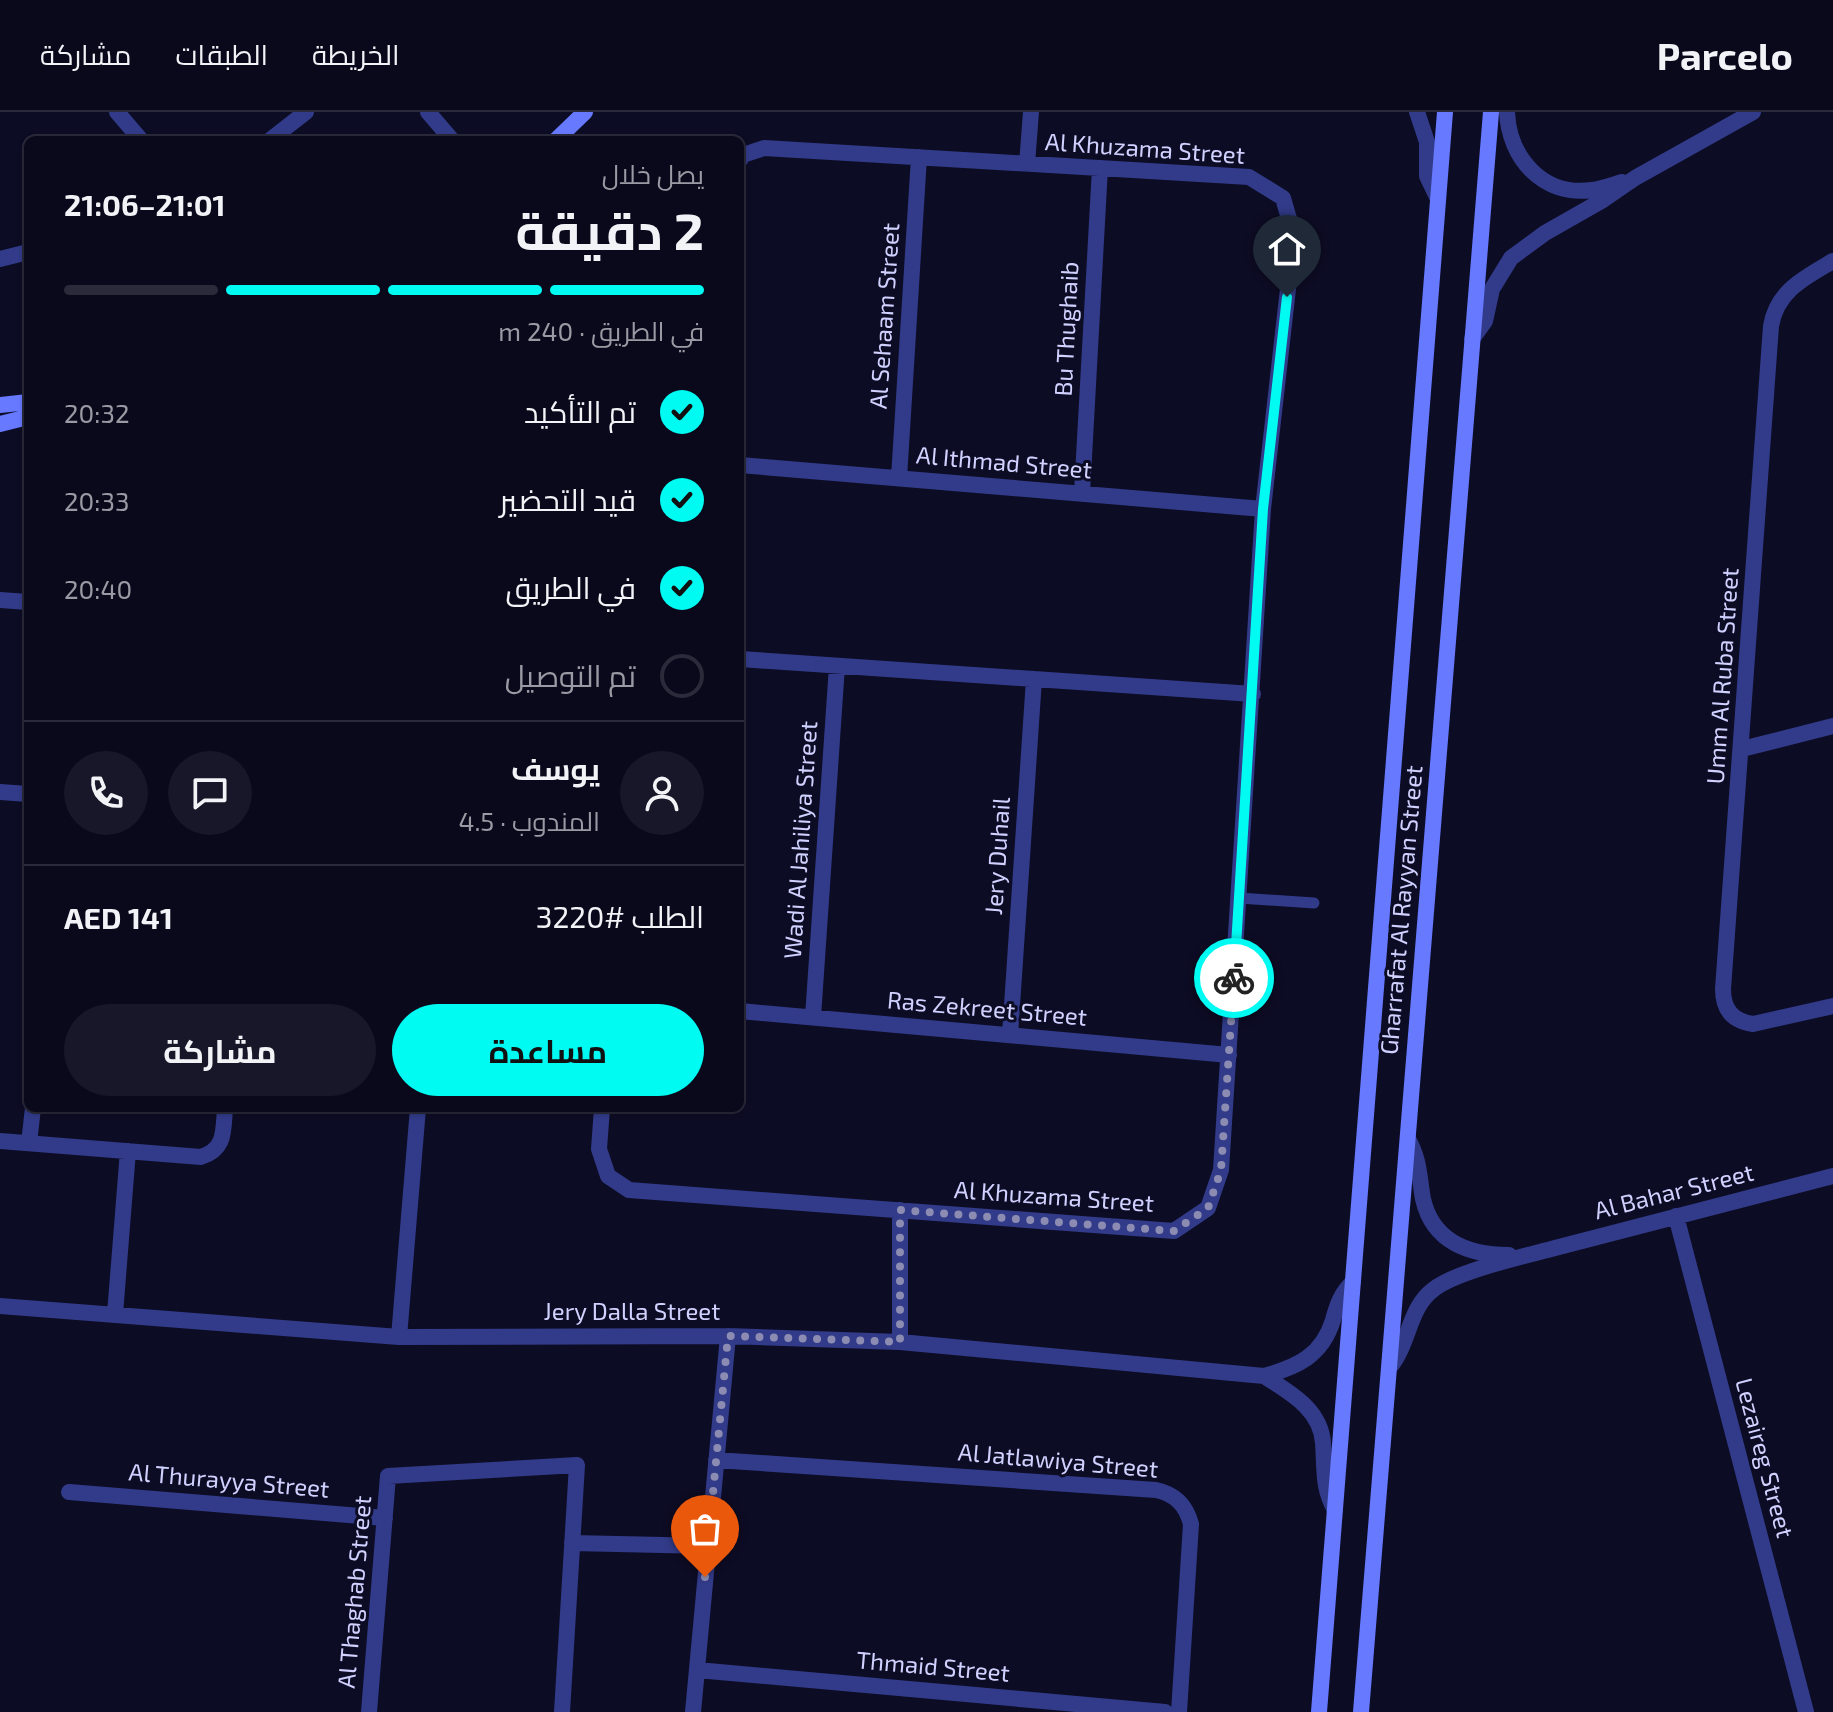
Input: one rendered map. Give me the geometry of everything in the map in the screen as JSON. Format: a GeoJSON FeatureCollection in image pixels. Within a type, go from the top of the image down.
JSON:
{"type":"FeatureCollection","features":[{"type":"Feature","properties":{"kind":"main road"},"geometry":{"type":"LineString","coordinates":[[560,136],[585,112]]}},
{"type":"Feature","properties":{"kind":"main road","name":"Gharrafat Al Rayyan Street"},"geometry":{"type":"LineString","coordinates":[[1319,1712],[1445,112]]}},
{"type":"Feature","properties":{"kind":"main road","name":"Gharrafat Al Rayyan Street"},"geometry":{"type":"LineString","coordinates":[[1361,1712],[1491,112]]}},
{"type":"Feature","properties":{"kind":"main road"},"geometry":{"type":"LineString","coordinates":[[0,405],[24,402]]}},
{"type":"Feature","properties":{"kind":"main road"},"geometry":{"type":"LineString","coordinates":[[0,424],[24,418]]}},
{"type":"Feature","properties":{"kind":"street"},"geometry":{"type":"LineString","coordinates":[[117,112],[138,136]]}},
{"type":"Feature","properties":{"kind":"street"},"geometry":{"type":"LineString","coordinates":[[275,136],[306,112]]}},
{"type":"Feature","properties":{"kind":"street"},"geometry":{"type":"LineString","coordinates":[[428,112],[449,136]]}},
{"type":"Feature","properties":{"kind":"street","name":"Al Khuzama Street"},"geometry":{"type":"LineString","coordinates":[[1027,164],[1031,112]]}},
{"type":"Feature","properties":{"kind":"street"},"geometry":{"type":"LineString","coordinates":[[1417,112],[1427,142],[1427,176],[1438,199]]}},
{"type":"Feature","properties":{"kind":"street"},"geometry":{"type":"LineString","coordinates":[[1507,112],[1508,130],[1515,148],[1523,163],[1543,181],[1576,191],[1593,190],[1635,178]]}},
{"type":"Feature","properties":{"kind":"street"},"geometry":{"type":"LineString","coordinates":[[1472,339],[1485,321],[1492,289],[1511,258],[1545,233],[1635,178],[1753,112]]}},
{"type":"Feature","properties":{"kind":"street","name":"Al Khuzama Street"},"geometry":{"type":"LineString","coordinates":[[602,1112],[599,1149],[608,1176],[629,1190],[1174,1231],[1208,1208],[1221,1170],[1263,509],[1294,236],[1283,198],[1249,177],[764,148],[744,155]]}},
{"type":"Feature","properties":{"kind":"street","name":"Al Sehaam Street"},"geometry":{"type":"LineString","coordinates":[[899,478],[919,157]]}},
{"type":"Feature","properties":{"kind":"street","name":"Bu Thughaib"},"geometry":{"type":"LineString","coordinates":[[1082,493],[1100,168]]}},
{"type":"Feature","properties":{"kind":"street"},"geometry":{"type":"LineString","coordinates":[[0,259],[24,253]]}},
{"type":"Feature","properties":{"kind":"street","name":"Umm Al Ruba Street"},"geometry":{"type":"LineString","coordinates":[[1833,261],[1798,281],[1780,300],[1773,313],[1723,1000],[1734,1017],[1753,1024],[1833,1006]]}},
{"type":"Feature","properties":{"kind":"street","name":"Al Ithmad Street"},"geometry":{"type":"LineString","coordinates":[[744,465],[1263,509]]}},
{"type":"Feature","properties":{"kind":"street"},"geometry":{"type":"LineString","coordinates":[[0,600],[24,602]]}},
{"type":"Feature","properties":{"kind":"street"},"geometry":{"type":"LineString","coordinates":[[744,659],[1253,694]]}},
{"type":"Feature","properties":{"kind":"street","name":"Wadi Al Jahiliya Street"},"geometry":{"type":"LineString","coordinates":[[813,1017],[837,666]]}},
{"type":"Feature","properties":{"kind":"street","name":"Jery Duhail"},"geometry":{"type":"LineString","coordinates":[[1010,1035],[1034,679]]}},
{"type":"Feature","properties":{"kind":"street"},"geometry":{"type":"LineString","coordinates":[[1742,749],[1833,726]]}},
{"type":"Feature","properties":{"kind":"street"},"geometry":{"type":"LineString","coordinates":[[0,792],[24,794]]}},
{"type":"Feature","properties":{"kind":"street","name":"Ras Zekreet Street"},"geometry":{"type":"LineString","coordinates":[[744,1011],[1229,1055]]}},
{"type":"Feature","properties":{"kind":"street"},"geometry":{"type":"LineString","coordinates":[[29,1143],[33,1112]]}},
{"type":"Feature","properties":{"kind":"street"},"geometry":{"type":"LineString","coordinates":[[0,1141],[201,1157],[214,1153],[220,1144],[224,1112]]}},
{"type":"Feature","properties":{"kind":"street"},"geometry":{"type":"LineString","coordinates":[[399,1337],[418,1112]]}},
{"type":"Feature","properties":{"kind":"street","name":"Al Bahar Street"},"geometry":{"type":"LineString","coordinates":[[1408,1139],[1419,1163],[1424,1204],[1440,1232],[1460,1247],[1481,1255],[1527,1256]]}},
{"type":"Feature","properties":{"kind":"street"},"geometry":{"type":"LineString","coordinates":[[115,1314],[128,1151]]}},
{"type":"Feature","properties":{"kind":"street","name":"Al Bahar Street"},"geometry":{"type":"LineString","coordinates":[[1390,1367],[1404,1344],[1413,1316],[1432,1290],[1457,1277],[1833,1176]]}},
{"type":"Feature","properties":{"kind":"street"},"geometry":{"type":"LineString","coordinates":[[900,1210],[900,1342]]}},
{"type":"Feature","properties":{"kind":"street","name":"Lezaireg Street"},"geometry":{"type":"LineString","coordinates":[[1676,1216],[1806,1712]]}},
{"type":"Feature","properties":{"kind":"street","name":"Jery Dalla Street"},"geometry":{"type":"LineString","coordinates":[[0,1306],[399,1337],[728,1336],[900,1342],[1264,1376],[1298,1365],[1316,1352],[1329,1334],[1339,1300],[1353,1282]]}},
{"type":"Feature","properties":{"kind":"street"},"geometry":{"type":"LineString","coordinates":[[693,1712],[728,1336]]}},
{"type":"Feature","properties":{"kind":"street","name":"Jery Dalla Street"},"geometry":{"type":"LineString","coordinates":[[1264,1376],[1301,1400],[1316,1422],[1323,1443],[1322,1465],[1326,1489],[1335,1510]]}},
{"type":"Feature","properties":{"kind":"street","name":"Al Jatlawiya Street"},"geometry":{"type":"LineString","coordinates":[[716,1460],[1156,1490],[1173,1495],[1185,1507],[1191,1524],[1179,1712]]}},
{"type":"Feature","properties":{"kind":"street","name":"Al Thaghab Street"},"geometry":{"type":"LineString","coordinates":[[369,1712],[388,1476],[577,1465],[572,1543]]}},
{"type":"Feature","properties":{"kind":"street","name":"Al Thurayya Street"},"geometry":{"type":"LineString","coordinates":[[69,1492],[385,1518]]}},
{"type":"Feature","properties":{"kind":"street"},"geometry":{"type":"LineString","coordinates":[[562,1712],[572,1543],[708,1546]]}},
{"type":"Feature","properties":{"kind":"street","name":"Thmaid Street"},"geometry":{"type":"LineString","coordinates":[[697,1670],[1165,1712]]}},
{"type":"Feature","properties":{"kind":"lane"},"geometry":{"type":"LineString","coordinates":[[1239,898],[1314,903]]}},
{"type":"Feature","properties":{"kind":"way so far"},"geometry":{"type":"LineString","coordinates":[[705,1577],[728,1336],[900,1342],[900,1210],[1174,1231],[1208,1208],[1221,1170],[1234,978]]}},
{"type":"Feature","properties":{"kind":"route"},"geometry":{"type":"LineString","coordinates":[[1234,978],[1263,509],[1287,297]]}}]}
